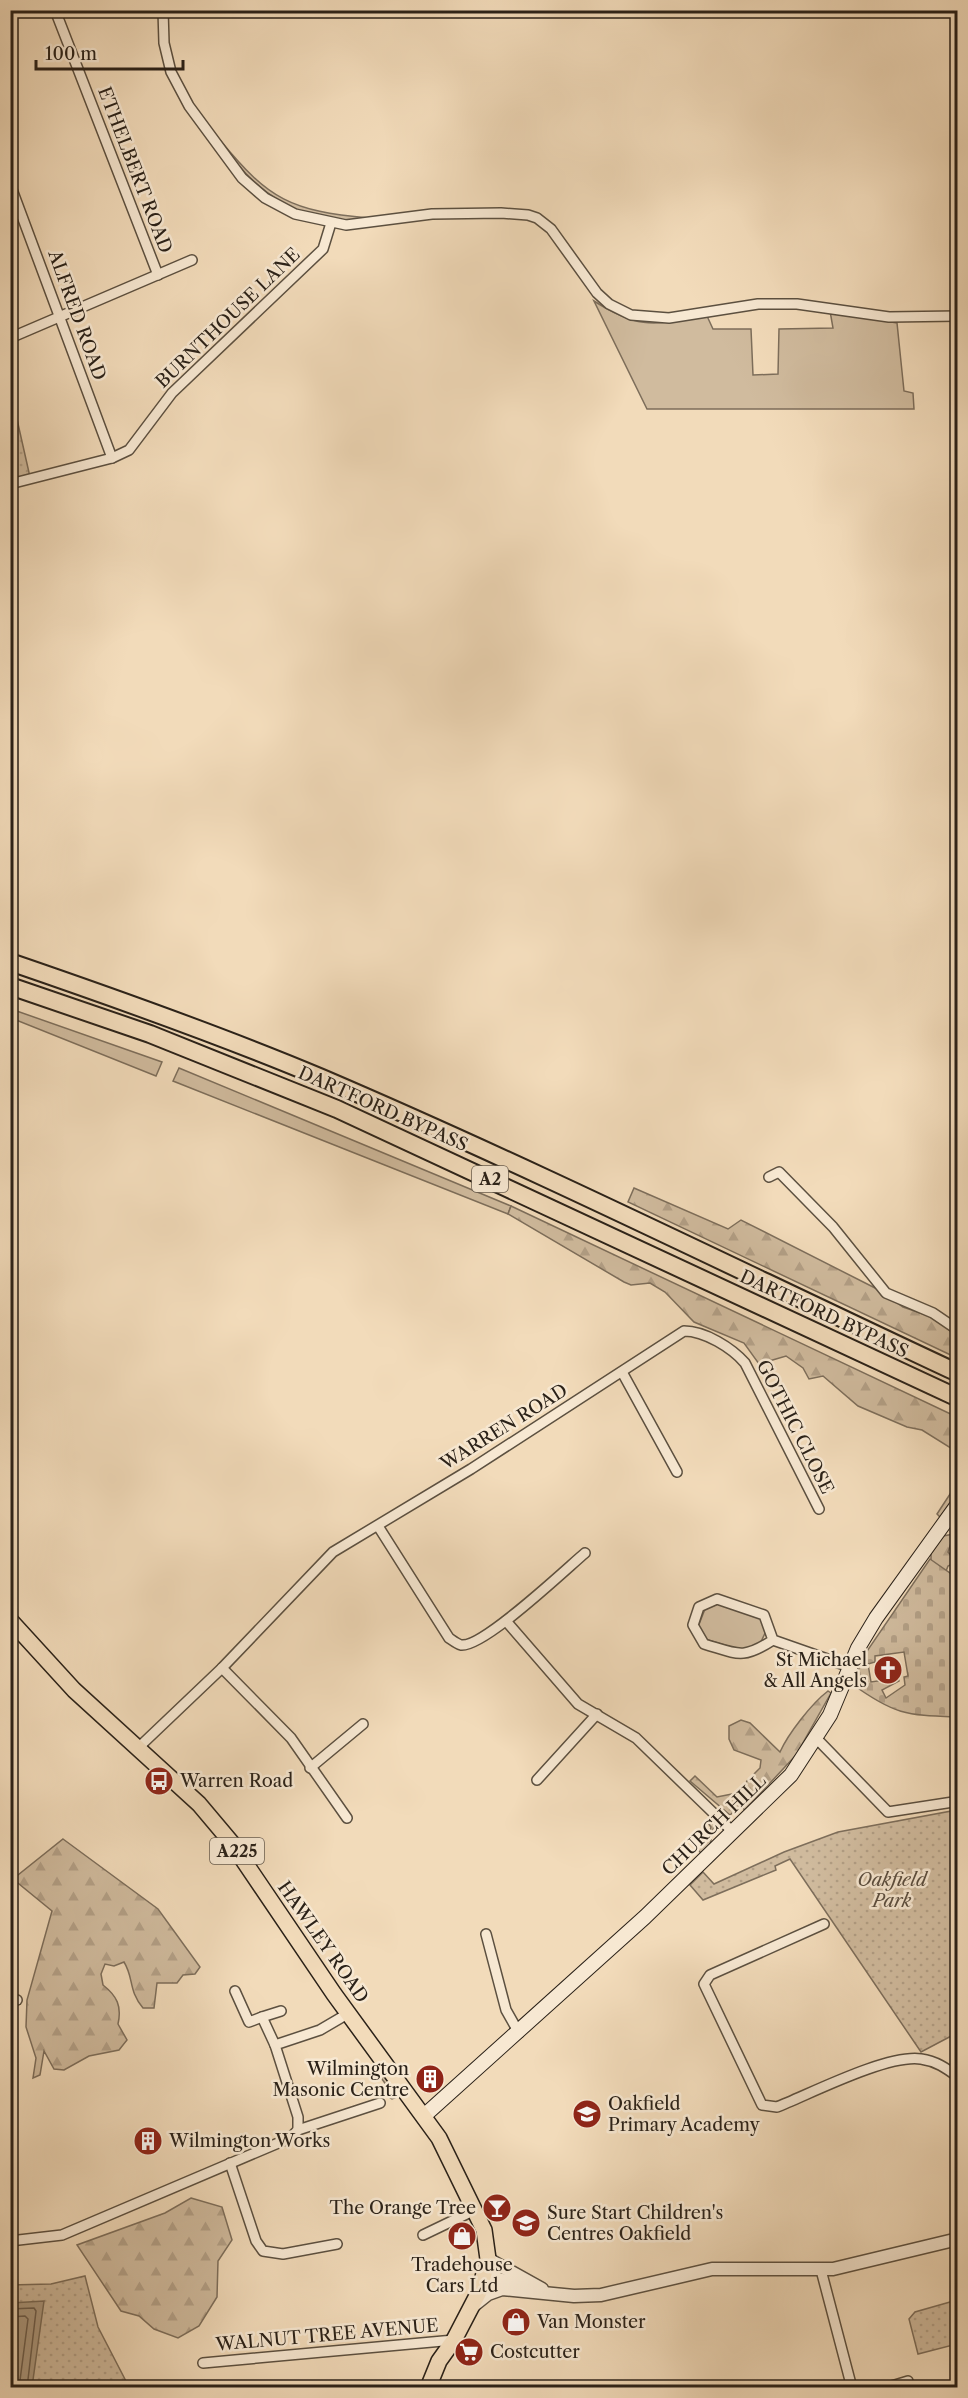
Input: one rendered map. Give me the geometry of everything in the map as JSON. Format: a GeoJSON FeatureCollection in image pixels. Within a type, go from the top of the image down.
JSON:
{"type":"FeatureCollection","features":[{"type":"Feature","properties":{"kind":"highway","name":"DARTFORD BYPASS"},"geometry":{"type":"LineString","coordinates":[[10,962],[157,1013],[321,1078],[446,1133],[957,1374]]}},
{"type":"Feature","properties":{"kind":"highway","name":"DARTFORD BYPASS"},"geometry":{"type":"LineString","coordinates":[[10,986],[160,1038],[337,1109],[957,1398]]}},
{"type":"Feature","properties":{"kind":"main road","name":"CHURCH HILL"},"geometry":{"type":"LineString","coordinates":[[425,2115],[519,2033],[791,1775],[817,1739],[830,1715],[850,1667],[897,1586],[957,1504]]}},
{"type":"Feature","properties":{"kind":"main road","name":"HAWLEY ROAD"},"geometry":{"type":"LineString","coordinates":[[10,1620],[74,1690],[199,1804],[231,1842],[349,2013],[425,2115],[484,2230],[486,2267]]}},
{"type":"Feature","properties":{"kind":"main road"},"geometry":{"type":"LineString","coordinates":[[428,2388],[439,2361],[454,2340],[472,2307],[486,2267]]}},
{"type":"Feature","properties":{"kind":"street","name":"ETHELBERT ROAD"},"geometry":{"type":"LineString","coordinates":[[55,10],[158,275]]}},
{"type":"Feature","properties":{"kind":"street"},"geometry":{"type":"LineString","coordinates":[[163,10],[164,43],[171,72],[189,106],[242,178],[265,198],[295,213],[346,225],[432,214],[528,215],[551,229],[597,293],[609,304],[631,315],[669,318],[768,304],[797,304],[889,317],[957,316]]}},
{"type":"Feature","properties":{"kind":"street","name":"ALFRED ROAD"},"geometry":{"type":"LineString","coordinates":[[10,184],[112,458]]}},
{"type":"Feature","properties":{"kind":"street","name":"BURNTHOUSE LANE"},"geometry":{"type":"LineString","coordinates":[[10,484],[112,458],[129,450],[172,393],[323,249],[331,223]]}},
{"type":"Feature","properties":{"kind":"street"},"geometry":{"type":"LineString","coordinates":[[10,338],[192,260]]}},
{"type":"Feature","properties":{"kind":"street"},"geometry":{"type":"LineString","coordinates":[[769,1177],[779,1172],[833,1227],[886,1293],[933,1313],[957,1330]]}},
{"type":"Feature","properties":{"kind":"street","name":"GOTHIC CLOSE"},"geometry":{"type":"LineString","coordinates":[[679,1335],[689,1331],[701,1334],[732,1350],[745,1363],[819,1509]]}},
{"type":"Feature","properties":{"kind":"street","name":"WARREN ROAD"},"geometry":{"type":"LineString","coordinates":[[138,1748],[222,1668],[333,1552],[378,1526],[679,1335]]}},
{"type":"Feature","properties":{"kind":"street"},"geometry":{"type":"LineString","coordinates":[[622,1372],[676,1472]]}},
{"type":"Feature","properties":{"kind":"street"},"geometry":{"type":"LineString","coordinates":[[378,1526],[449,1638],[461,1645],[472,1643],[506,1621],[585,1553]]}},
{"type":"Feature","properties":{"kind":"street"},"geometry":{"type":"LineString","coordinates":[[717,1599],[764,1615],[773,1640],[752,1653],[736,1653],[705,1644],[693,1625],[699,1607],[717,1599]]}},
{"type":"Feature","properties":{"kind":"street"},"geometry":{"type":"LineString","coordinates":[[506,1621],[578,1704],[636,1738],[733,1832]]}},
{"type":"Feature","properties":{"kind":"street"},"geometry":{"type":"LineString","coordinates":[[773,1640],[850,1667]]}},
{"type":"Feature","properties":{"kind":"street"},"geometry":{"type":"LineString","coordinates":[[222,1668],[291,1738],[347,1818]]}},
{"type":"Feature","properties":{"kind":"street"},"geometry":{"type":"LineString","coordinates":[[537,1780],[597,1714]]}},
{"type":"Feature","properties":{"kind":"street"},"geometry":{"type":"LineString","coordinates":[[310,1768],[363,1724]]}},
{"type":"Feature","properties":{"kind":"street"},"geometry":{"type":"LineString","coordinates":[[817,1739],[888,1812],[953,1802]]}},
{"type":"Feature","properties":{"kind":"street"},"geometry":{"type":"LineString","coordinates":[[824,1924],[710,1975],[704,1984],[762,2105],[777,2107],[895,2060],[920,2059],[944,2066],[957,2077]]}},
{"type":"Feature","properties":{"kind":"street"},"geometry":{"type":"LineString","coordinates":[[486,1934],[506,2010],[519,2033]]}},
{"type":"Feature","properties":{"kind":"street"},"geometry":{"type":"LineString","coordinates":[[235,1991],[249,2022],[281,2011]]}},
{"type":"Feature","properties":{"kind":"street"},"geometry":{"type":"LineString","coordinates":[[275,2045],[320,2030],[349,2013]]}},
{"type":"Feature","properties":{"kind":"street"},"geometry":{"type":"LineString","coordinates":[[262,2017],[275,2045],[298,2117],[298,2130]]}},
{"type":"Feature","properties":{"kind":"street"},"geometry":{"type":"LineString","coordinates":[[10,2241],[62,2235],[290,2138],[298,2130],[380,2103]]}},
{"type":"Feature","properties":{"kind":"street"},"geometry":{"type":"LineString","coordinates":[[230,2163],[256,2241],[263,2251],[284,2254],[337,2244]]}},
{"type":"Feature","properties":{"kind":"street"},"geometry":{"type":"LineString","coordinates":[[423,2235],[475,2210]]}},
{"type":"Feature","properties":{"kind":"street"},"geometry":{"type":"LineString","coordinates":[[472,2307],[496,2290],[516,2289],[601,2295],[712,2269],[820,2270],[957,2239]]}},
{"type":"Feature","properties":{"kind":"street"},"geometry":{"type":"LineString","coordinates":[[486,2267],[549,2293]]}},
{"type":"Feature","properties":{"kind":"street"},"geometry":{"type":"LineString","coordinates":[[820,2270],[852,2388]]}},
{"type":"Feature","properties":{"kind":"street","name":"WALNUT TREE AVENUE"},"geometry":{"type":"LineString","coordinates":[[203,2363],[454,2340]]}},
{"type":"Feature","properties":{"kind":"street"},"geometry":{"type":"LineString","coordinates":[[885,2388],[908,2381]]}},
{"type":"Feature","properties":{"kind":"green space"},"geometry":{"type":"Polygon","coordinates":[[[220,140],[253,177],[284,199],[320,211],[369,218],[346,220],[324,218],[282,203],[248,175],[220,140]]]}},
{"type":"Feature","properties":{"kind":"green space"},"geometry":{"type":"Polygon","coordinates":[[[594,301],[610,311],[637,321],[661,323],[707,316],[713,329],[751,329],[753,375],[778,374],[779,329],[833,328],[830,311],[897,323],[904,391],[913,393],[914,409],[647,409],[594,301]]]}},
{"type":"Feature","properties":{"kind":"green space"},"geometry":{"type":"Polygon","coordinates":[[[14,406],[30,477],[11,481],[10,407],[14,406]]]}},
{"type":"Feature","properties":{"kind":"green space"},"geometry":{"type":"Polygon","coordinates":[[[11,1009],[162,1062],[156,1076],[11,1018],[11,1009]]]}},
{"type":"Feature","properties":{"kind":"green space"},"geometry":{"type":"Polygon","coordinates":[[[179,1068],[511,1206],[508,1214],[173,1081],[179,1068]]]}},
{"type":"Feature","properties":{"kind":"green space"},"geometry":{"type":"Polygon","coordinates":[[[634,1188],[728,1229],[741,1220],[879,1290],[903,1307],[935,1318],[957,1334],[957,1358],[628,1202],[634,1188]]]}},
{"type":"Feature","properties":{"kind":"green space"},"geometry":{"type":"Polygon","coordinates":[[[511,1206],[957,1417],[957,1452],[922,1430],[907,1427],[858,1406],[823,1376],[809,1379],[803,1368],[786,1356],[759,1364],[744,1343],[694,1322],[665,1292],[650,1283],[631,1285],[624,1282],[508,1214],[511,1206]]]}},
{"type":"Feature","properties":{"kind":"green space"},"geometry":{"type":"Polygon","coordinates":[[[952,1491],[955,1497],[940,1517],[937,1514],[952,1491]]]}},
{"type":"Feature","properties":{"kind":"green space"},"geometry":{"type":"Polygon","coordinates":[[[954,1534],[948,1552],[957,1562],[948,1566],[943,1579],[931,1572],[931,1553],[943,1536],[954,1534]]]}},
{"type":"Feature","properties":{"kind":"green space"},"geometry":{"type":"Polygon","coordinates":[[[930,1559],[957,1578],[957,1717],[913,1714],[891,1708],[852,1684],[865,1654],[930,1559]],[[904,1652],[875,1656],[875,1662],[868,1664],[871,1682],[898,1678],[899,1681],[882,1690],[886,1698],[905,1685],[904,1677],[908,1676],[904,1652]]]}},
{"type":"Feature","properties":{"kind":"green space"},"geometry":{"type":"Polygon","coordinates":[[[720,1603],[761,1617],[766,1631],[760,1644],[744,1651],[705,1639],[698,1627],[705,1609],[720,1603]]]}},
{"type":"Feature","properties":{"kind":"green space"},"geometry":{"type":"Polygon","coordinates":[[[828,1691],[831,1693],[796,1755],[745,1810],[740,1806],[730,1815],[690,1781],[695,1776],[717,1797],[742,1792],[747,1781],[760,1768],[761,1760],[734,1750],[729,1739],[729,1726],[741,1720],[750,1723],[780,1752],[801,1719],[828,1691]]]}},
{"type":"Feature","properties":{"kind":"green space","name":"Oakfield Park"},"geometry":{"type":"Polygon","coordinates":[[[957,1810],[957,2033],[921,2052],[790,1859],[775,1866],[776,1870],[703,1900],[690,1885],[703,1872],[714,1884],[784,1852],[838,1832],[957,1810]]]}},
{"type":"Feature","properties":{"kind":"green space"},"geometry":{"type":"Polygon","coordinates":[[[710,1821],[714,1825],[710,1845],[701,1853],[696,1848],[709,1835],[711,1827],[708,1823],[710,1821]]]}},
{"type":"Feature","properties":{"kind":"green space"},"geometry":{"type":"Polygon","coordinates":[[[63,1839],[158,1909],[200,1967],[195,1974],[183,1975],[177,1983],[157,1983],[154,2008],[143,2008],[135,1995],[124,1962],[114,1966],[105,1964],[101,1974],[103,1985],[112,1993],[117,2002],[118,2024],[127,2040],[119,2050],[89,2056],[64,2070],[54,2069],[44,2051],[40,2075],[33,2078],[36,2058],[26,2027],[27,2000],[52,1911],[13,1879],[63,1839]]]}},
{"type":"Feature","properties":{"kind":"green space"},"geometry":{"type":"Polygon","coordinates":[[[374,2064],[400,2096],[392,2099],[387,2096],[387,2086],[372,2065],[374,2064]]]}},
{"type":"Feature","properties":{"kind":"green space"},"geometry":{"type":"Polygon","coordinates":[[[191,2198],[222,2207],[232,2240],[218,2261],[217,2297],[199,2326],[178,2338],[154,2329],[139,2316],[121,2311],[77,2245],[165,2213],[191,2198]]]}},
{"type":"Feature","properties":{"kind":"green space"},"geometry":{"type":"Polygon","coordinates":[[[85,2276],[98,2327],[129,2387],[11,2387],[10,2285],[51,2284],[85,2276]]]}},
{"type":"Feature","properties":{"kind":"green space"},"geometry":{"type":"Polygon","coordinates":[[[957,2300],[957,2344],[918,2354],[909,2319],[915,2312],[957,2300]]]}},
{"type":"Feature","properties":{"kind":"water"},"geometry":{"type":"Polygon","coordinates":[[[44,2301],[32,2387],[11,2387],[11,2303],[44,2301]]]}},
{"type":"Feature","properties":{"kind":"place","name":"St Michael & All Angels"},"geometry":{"type":"Point","coordinates":[888,1670]}},
{"type":"Feature","properties":{"kind":"place","name":"Warren Road"},"geometry":{"type":"Point","coordinates":[159,1781]}},
{"type":"Feature","properties":{"kind":"place","name":"Wilmington Masonic Centre"},"geometry":{"type":"Point","coordinates":[430,2079]}},
{"type":"Feature","properties":{"kind":"place","name":"Oakfield Primary Academy"},"geometry":{"type":"Point","coordinates":[587,2114]}},
{"type":"Feature","properties":{"kind":"place","name":"Wilmington Works"},"geometry":{"type":"Point","coordinates":[148,2141]}},
{"type":"Feature","properties":{"kind":"place","name":"The Orange Tree"},"geometry":{"type":"Point","coordinates":[497,2208]}},
{"type":"Feature","properties":{"kind":"place","name":"Sure Start Children's Centres Oakfield"},"geometry":{"type":"Point","coordinates":[526,2223]}},
{"type":"Feature","properties":{"kind":"place","name":"Tradehouse Cars Ltd"},"geometry":{"type":"Point","coordinates":[462,2236]}},
{"type":"Feature","properties":{"kind":"place","name":"Van Monster"},"geometry":{"type":"Point","coordinates":[516,2322]}},
{"type":"Feature","properties":{"kind":"place","name":"Costcutter"},"geometry":{"type":"Point","coordinates":[469,2352]}}]}
